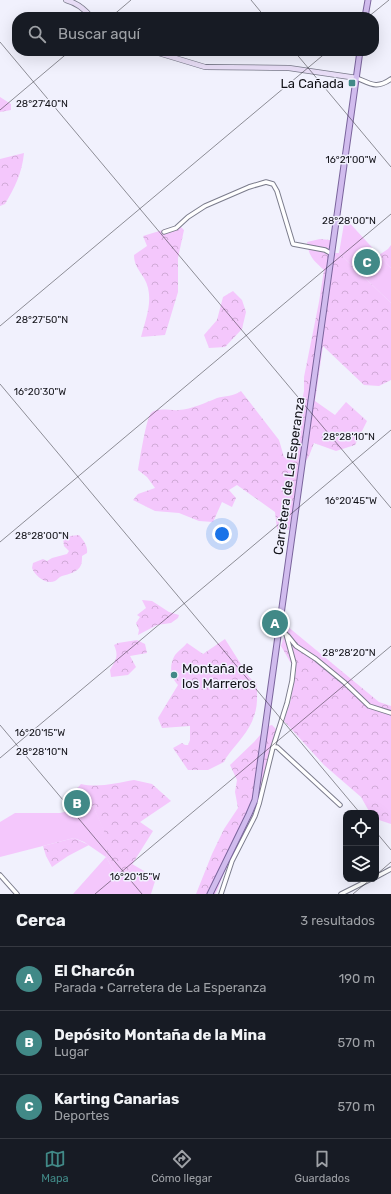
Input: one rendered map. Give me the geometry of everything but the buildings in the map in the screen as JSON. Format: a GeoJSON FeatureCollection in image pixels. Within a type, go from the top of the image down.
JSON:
{"type":"FeatureCollection","features":[{"type":"Feature","properties":{"kind":"main road"},"geometry":{"type":"LineString","coordinates":[[66,0],[76,3],[87,12]]}},
{"type":"Feature","properties":{"kind":"main road"},"geometry":{"type":"LineString","coordinates":[[366,12],[368,0]]}},
{"type":"Feature","properties":{"kind":"main road"},"geometry":{"type":"LineString","coordinates":[[169,56],[205,67],[288,68],[357,78]]}},
{"type":"Feature","properties":{"kind":"main road","name":"Carretera de La Esperanza"},"geometry":{"type":"LineString","coordinates":[[210,894],[255,800],[359,56]]}},
{"type":"Feature","properties":{"kind":"street"},"geometry":{"type":"LineString","coordinates":[[357,78],[376,86],[386,83],[391,79]]}},
{"type":"Feature","properties":{"kind":"street"},"geometry":{"type":"LineString","coordinates":[[164,232],[176,228],[188,217],[205,206],[249,187],[266,182],[273,184],[277,191],[293,244],[324,250],[332,254]]}},
{"type":"Feature","properties":{"kind":"street"},"geometry":{"type":"LineString","coordinates":[[279,631],[286,634],[296,646],[316,659],[344,682],[369,706],[391,713]]}},
{"type":"Feature","properties":{"kind":"street"},"geometry":{"type":"LineString","coordinates":[[221,894],[232,861],[257,810],[273,747],[287,703],[294,672],[294,663],[286,634]]}},
{"type":"Feature","properties":{"kind":"street"},"geometry":{"type":"LineString","coordinates":[[273,747],[277,747],[340,804]]}},
{"type":"Feature","properties":{"kind":"street"},"geometry":{"type":"LineString","coordinates":[[379,875],[391,869]]}},
{"type":"Feature","properties":{"kind":"street"},"geometry":{"type":"LineString","coordinates":[[0,876],[2,881],[17,894]]}},
{"type":"Feature","properties":{"kind":"street"},"geometry":{"type":"LineString","coordinates":[[341,894],[366,882]]}},
{"type":"Feature","properties":{"kind":"green space"},"geometry":{"type":"Polygon","coordinates":[[[0,97],[11,104],[11,110],[0,112],[0,97]]]}},
{"type":"Feature","properties":{"kind":"green space"},"geometry":{"type":"Polygon","coordinates":[[[24,153],[22,167],[15,186],[5,204],[0,206],[0,159],[24,153]]]}},
{"type":"Feature","properties":{"kind":"green space"},"geometry":{"type":"Polygon","coordinates":[[[345,218],[391,268],[391,303],[339,253],[345,218]]]}},
{"type":"Feature","properties":{"kind":"green space"},"geometry":{"type":"Polygon","coordinates":[[[179,225],[184,230],[178,258],[178,292],[165,335],[141,337],[147,315],[149,293],[144,278],[136,265],[134,255],[147,246],[143,236],[179,225]]]}},
{"type":"Feature","properties":{"kind":"green space"},"geometry":{"type":"Polygon","coordinates":[[[320,239],[330,240],[334,253],[339,253],[391,303],[391,380],[379,386],[364,385],[323,346],[315,401],[335,415],[346,402],[367,421],[355,445],[336,451],[314,443],[309,456],[298,474],[289,530],[277,529],[275,512],[237,485],[229,490],[236,498],[232,507],[222,502],[213,522],[199,521],[179,513],[155,511],[133,500],[138,494],[155,488],[147,477],[138,470],[147,423],[151,413],[157,410],[179,410],[198,406],[217,398],[229,396],[241,391],[279,440],[284,457],[290,460],[304,391],[304,377],[324,270],[312,258],[307,242],[320,239]]]}},
{"type":"Feature","properties":{"kind":"green space"},"geometry":{"type":"Polygon","coordinates":[[[391,245],[391,268],[379,255],[391,245]]]}},
{"type":"Feature","properties":{"kind":"green space"},"geometry":{"type":"Polygon","coordinates":[[[233,291],[242,300],[246,312],[242,329],[225,347],[209,348],[204,335],[217,320],[223,297],[233,291]]]}},
{"type":"Feature","properties":{"kind":"green space"},"geometry":{"type":"Polygon","coordinates":[[[79,535],[87,548],[87,553],[82,556],[80,567],[52,582],[41,579],[32,568],[33,563],[43,559],[47,561],[67,554],[69,551],[64,546],[63,538],[79,535]]]}},
{"type":"Feature","properties":{"kind":"green space"},"geometry":{"type":"Polygon","coordinates":[[[142,600],[152,601],[169,612],[179,615],[178,618],[171,623],[157,625],[138,635],[139,630],[136,623],[140,617],[137,615],[146,608],[142,600]]]}},
{"type":"Feature","properties":{"kind":"green space"},"geometry":{"type":"Polygon","coordinates":[[[287,626],[379,702],[391,706],[391,824],[379,820],[379,810],[368,810],[361,797],[324,765],[284,721],[290,703],[296,672],[281,646],[287,626]]]}},
{"type":"Feature","properties":{"kind":"green space"},"geometry":{"type":"Polygon","coordinates":[[[225,639],[249,677],[257,684],[255,712],[249,727],[224,762],[208,770],[188,770],[173,748],[182,743],[188,745],[190,740],[190,726],[162,728],[158,718],[178,685],[173,678],[171,671],[173,659],[187,643],[203,654],[225,639]]]}},
{"type":"Feature","properties":{"kind":"green space"},"geometry":{"type":"Polygon","coordinates":[[[137,640],[145,644],[147,653],[130,656],[136,667],[128,675],[111,677],[110,670],[117,655],[114,645],[137,640]]]}},
{"type":"Feature","properties":{"kind":"green space"},"geometry":{"type":"Polygon","coordinates":[[[272,725],[278,731],[263,777],[258,799],[249,807],[217,891],[215,894],[196,894],[224,829],[238,808],[235,792],[237,780],[230,765],[268,726],[272,725]]]}},
{"type":"Feature","properties":{"kind":"green space"},"geometry":{"type":"Polygon","coordinates":[[[134,780],[152,784],[171,801],[140,822],[153,831],[128,871],[118,878],[106,857],[109,843],[93,806],[72,794],[81,784],[101,785],[134,780]]]}},
{"type":"Feature","properties":{"kind":"green space"},"geometry":{"type":"Polygon","coordinates":[[[83,801],[93,806],[110,843],[106,857],[84,842],[74,838],[0,857],[0,822],[15,813],[60,813],[79,809],[83,801]]]}},
{"type":"Feature","properties":{"kind":"green space"},"geometry":{"type":"Polygon","coordinates":[[[74,838],[89,845],[68,856],[52,867],[43,846],[74,838]]]}},
{"type":"Feature","properties":{"kind":"green space"},"geometry":{"type":"Polygon","coordinates":[[[106,857],[118,878],[128,871],[132,864],[156,878],[151,894],[73,894],[106,857]]]}},
{"type":"Feature","properties":{"kind":"place","name":"La Cañada"},"geometry":{"type":"Point","coordinates":[352,83]}},
{"type":"Feature","properties":{"kind":"place","name":"Karting Canarias"},"geometry":{"type":"Point","coordinates":[367,262]}},
{"type":"Feature","properties":{"kind":"place","name":"El Charcón"},"geometry":{"type":"Point","coordinates":[275,623]}},
{"type":"Feature","properties":{"kind":"place","name":"Montaña de los Marreros"},"geometry":{"type":"Point","coordinates":[174,675]}},
{"type":"Feature","properties":{"kind":"place","name":"Depósito Montaña de la Mina"},"geometry":{"type":"Point","coordinates":[77,803]}}]}
